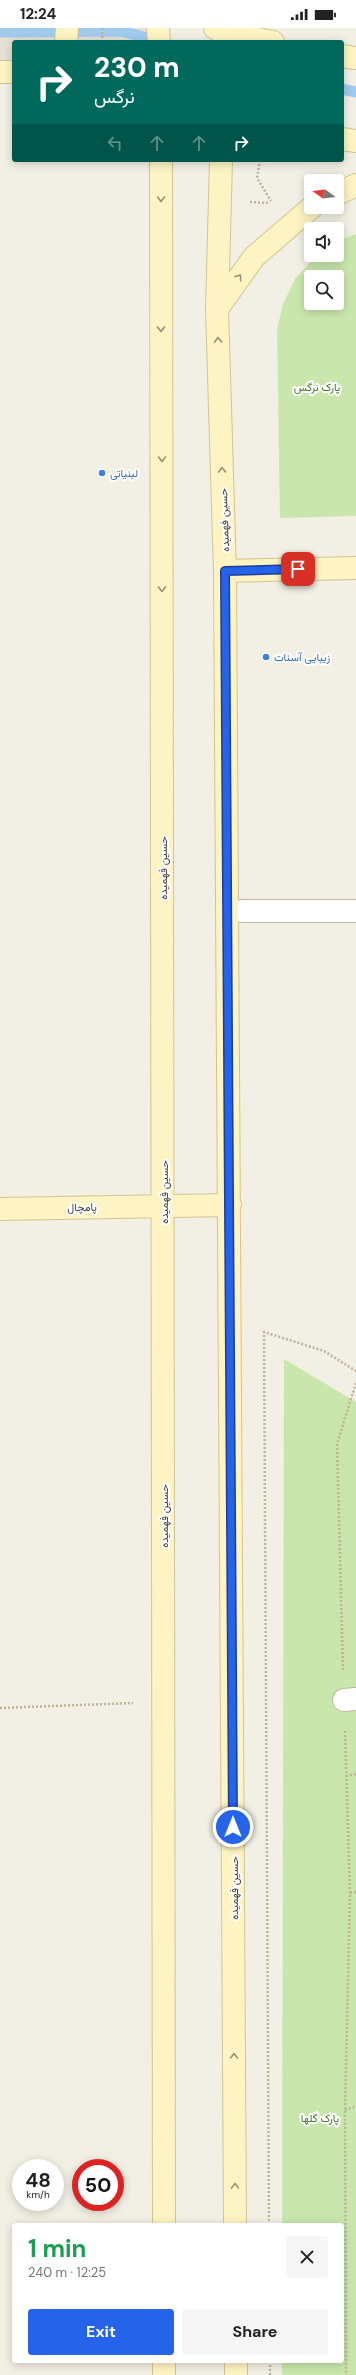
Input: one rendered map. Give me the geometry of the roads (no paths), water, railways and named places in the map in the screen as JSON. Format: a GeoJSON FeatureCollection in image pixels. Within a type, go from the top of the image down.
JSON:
{"type":"FeatureCollection","features":[{"type":"Feature","properties":{"kind":"main road"},"geometry":{"type":"LineString","coordinates":[[66,40],[67,28]]}},
{"type":"Feature","properties":{"kind":"main road"},"geometry":{"type":"LineString","coordinates":[[158,28],[159,40]]}},
{"type":"Feature","properties":{"kind":"main road"},"geometry":{"type":"LineString","coordinates":[[220,33],[261,40]]}},
{"type":"Feature","properties":{"kind":"main road"},"geometry":{"type":"LineString","coordinates":[[344,56],[356,58]]}},
{"type":"Feature","properties":{"kind":"main road"},"geometry":{"type":"LineString","coordinates":[[0,72],[12,72]]}},
{"type":"Feature","properties":{"kind":"main road"},"geometry":{"type":"LineString","coordinates":[[344,139],[356,141]]}},
{"type":"Feature","properties":{"kind":"main road","name":"حسین فهمیده"},"geometry":{"type":"LineString","coordinates":[[161,162],[164,1206],[164,2223]]}},
{"type":"Feature","properties":{"kind":"main road","name":"حسین فهمیده"},"geometry":{"type":"LineString","coordinates":[[221,162],[216,309],[225,571],[235,2223]]}},
{"type":"Feature","properties":{"kind":"main road"},"geometry":{"type":"LineString","coordinates":[[344,191],[356,185]]}},
{"type":"Feature","properties":{"kind":"main road"},"geometry":{"type":"LineString","coordinates":[[216,309],[254,257],[304,214]]}},
{"type":"Feature","properties":{"kind":"main road"},"geometry":{"type":"LineString","coordinates":[[225,571],[356,568]]}},
{"type":"Feature","properties":{"kind":"main road","name":"پامچال"},"geometry":{"type":"LineString","coordinates":[[0,1209],[230,1205]]}},
{"type":"Feature","properties":{"kind":"main road"},"geometry":{"type":"LineString","coordinates":[[164,2363],[164,2375]]}},
{"type":"Feature","properties":{"kind":"main road"},"geometry":{"type":"LineString","coordinates":[[236,2363],[236,2375]]}},
{"type":"Feature","properties":{"kind":"street"},"geometry":{"type":"LineString","coordinates":[[242,911],[356,911]]}},
{"type":"Feature","properties":{"kind":"waterway"},"geometry":{"type":"LineString","coordinates":[[0,32],[121,31],[155,40]]}},
{"type":"Feature","properties":{"kind":"waterway"},"geometry":{"type":"LineString","coordinates":[[344,89],[356,92]]}},
{"type":"Feature","properties":{"kind":"place","name":"لبنیاتی"},"geometry":{"type":"Point","coordinates":[102,473]}},
{"type":"Feature","properties":{"kind":"place","name":"زیبایی آسنات"},"geometry":{"type":"Point","coordinates":[266,657]}},
{"type":"Feature","properties":{"kind":"park label","name":"پارک نرگس"},"geometry":{"type":"Point","coordinates":[317,387]}},
{"type":"Feature","properties":{"kind":"park label","name":"پارک گلها"},"geometry":{"type":"Point","coordinates":[320,2118]}}]}
